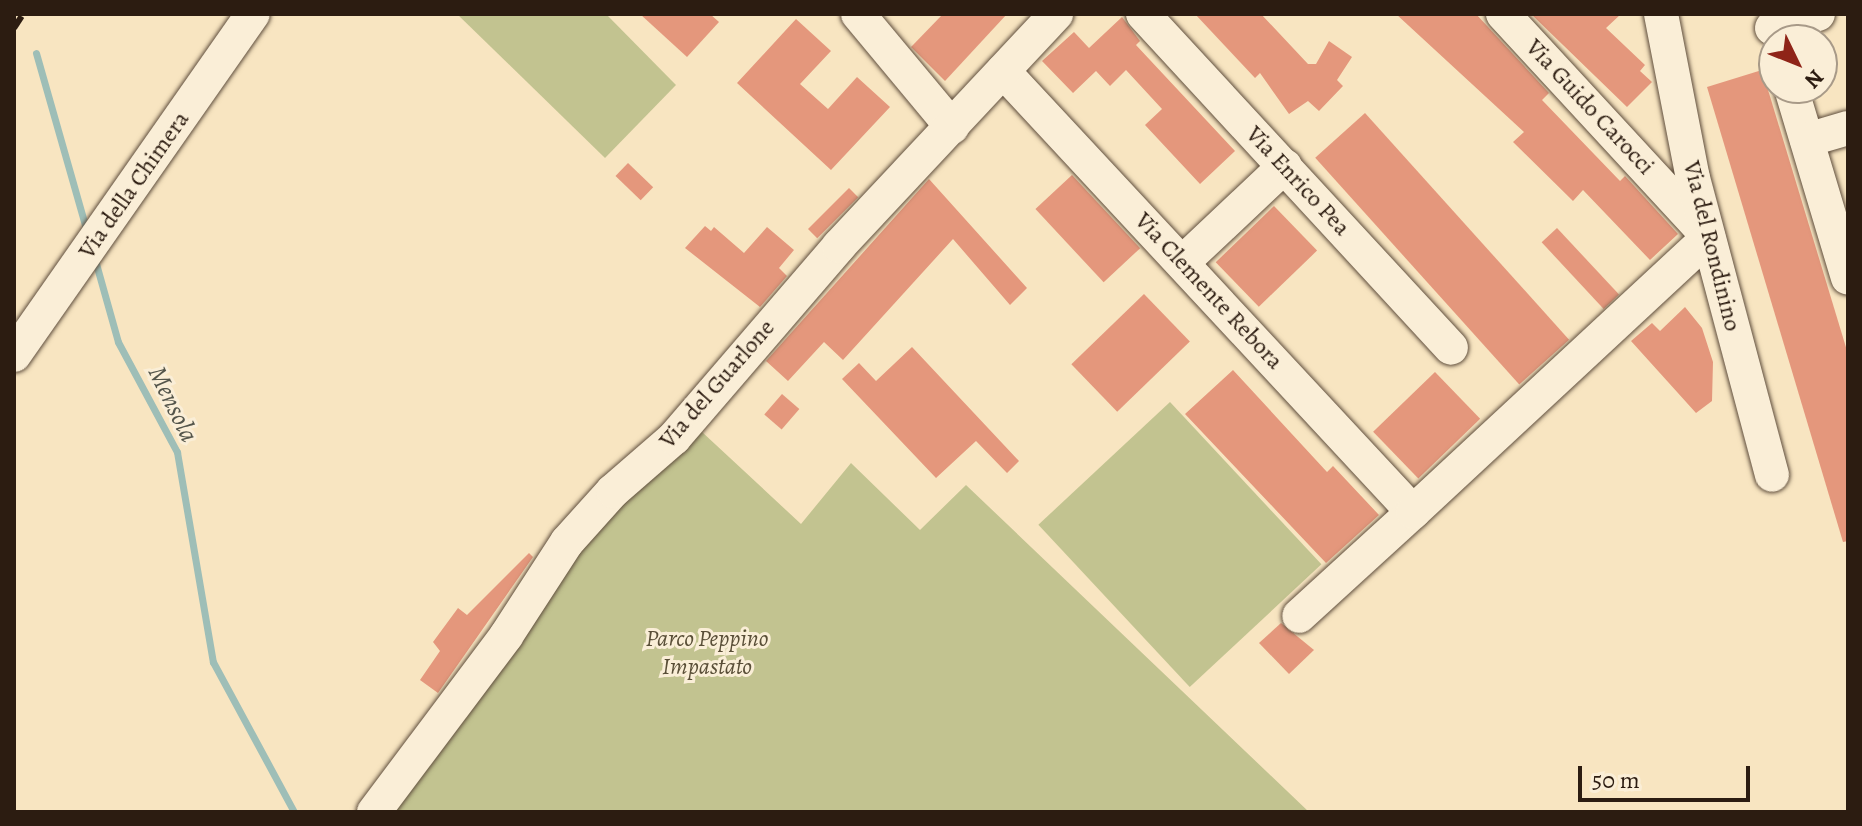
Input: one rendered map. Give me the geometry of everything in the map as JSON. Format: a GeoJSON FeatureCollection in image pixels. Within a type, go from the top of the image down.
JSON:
{"type":"FeatureCollection","features":[{"type":"Feature","properties":{"kind":"street","name":"Via della Chimera"},"geometry":{"type":"LineString","coordinates":[[14,355],[253,14]]}},
{"type":"Feature","properties":{"kind":"street"},"geometry":{"type":"LineString","coordinates":[[858,14],[952,127]]}},
{"type":"Feature","properties":{"kind":"street","name":"Via del Guarlone"},"geometry":{"type":"LineString","coordinates":[[374,812],[506,636],[567,542],[613,491],[674,438],[839,246],[1056,14]]}},
{"type":"Feature","properties":{"kind":"street","name":"Via Enrico Pea"},"geometry":{"type":"LineString","coordinates":[[1143,14],[1451,348]]}},
{"type":"Feature","properties":{"kind":"street","name":"Via Guido Carocci"},"geometry":{"type":"LineString","coordinates":[[1503,14],[1708,238]]}},
{"type":"Feature","properties":{"kind":"street","name":"Via del Rondinino"},"geometry":{"type":"LineString","coordinates":[[1661,14],[1708,238],[1772,475]]}},
{"type":"Feature","properties":{"kind":"street"},"geometry":{"type":"LineString","coordinates":[[1783,24],[1818,14]]}},
{"type":"Feature","properties":{"kind":"street","name":"Via Clemente Rebora"},"geometry":{"type":"LineString","coordinates":[[1003,71],[1413,512]]}},
{"type":"Feature","properties":{"kind":"street"},"geometry":{"type":"LineString","coordinates":[[1796,104],[1848,278]]}},
{"type":"Feature","properties":{"kind":"street"},"geometry":{"type":"LineString","coordinates":[[1807,140],[1848,128]]}},
{"type":"Feature","properties":{"kind":"street"},"geometry":{"type":"LineString","coordinates":[[1183,262],[1285,166]]}},
{"type":"Feature","properties":{"kind":"street"},"geometry":{"type":"LineString","coordinates":[[1299,616],[1708,238]]}},
{"type":"Feature","properties":{"kind":"green space"},"geometry":{"type":"Polygon","coordinates":[[[457,14],[606,14],[676,85],[605,158],[457,14]]]}},
{"type":"Feature","properties":{"kind":"green space"},"geometry":{"type":"Polygon","coordinates":[[[1170,402],[1321,564],[1190,687],[1038,525],[1170,402]]]}},
{"type":"Feature","properties":{"kind":"green space","name":"Parco Peppino Impastato"},"geometry":{"type":"Polygon","coordinates":[[[702,432],[801,524],[851,463],[920,530],[966,485],[1309,812],[394,812],[636,471],[702,432]]]}},
{"type":"Feature","properties":{"kind":"building"},"geometry":{"type":"Polygon","coordinates":[[[640,14],[710,14],[719,22],[687,57],[640,14]]]}},
{"type":"Feature","properties":{"kind":"building"},"geometry":{"type":"Polygon","coordinates":[[[943,14],[1007,14],[945,81],[911,47],[943,14]]]}},
{"type":"Feature","properties":{"kind":"building"},"geometry":{"type":"Polygon","coordinates":[[[1195,14],[1261,14],[1308,64],[1316,64],[1329,41],[1352,57],[1337,80],[1343,86],[1319,111],[1308,101],[1289,114],[1260,73],[1255,78],[1195,14]]]}},
{"type":"Feature","properties":{"kind":"building"},"geometry":{"type":"Polygon","coordinates":[[[1396,14],[1476,14],[1549,93],[1542,100],[1620,181],[1625,176],[1678,234],[1650,260],[1583,190],[1573,201],[1513,142],[1524,132],[1396,14]]]}},
{"type":"Feature","properties":{"kind":"building"},"geometry":{"type":"Polygon","coordinates":[[[1531,14],[1621,14],[1606,28],[1645,65],[1640,71],[1652,82],[1627,107],[1531,14]]]}},
{"type":"Feature","properties":{"kind":"building"},"geometry":{"type":"Polygon","coordinates":[[[1122,17],[1140,41],[1136,45],[1235,151],[1200,184],[1145,125],[1162,109],[1126,70],[1110,86],[1096,71],[1073,93],[1042,61],[1074,32],[1089,48],[1122,17]]]}},
{"type":"Feature","properties":{"kind":"building"},"geometry":{"type":"Polygon","coordinates":[[[796,19],[831,51],[800,84],[828,109],[857,77],[890,107],[831,170],[737,83],[796,19]]]}},
{"type":"Feature","properties":{"kind":"building"},"geometry":{"type":"Polygon","coordinates":[[[1758,71],[1758,104],[1772,104],[1848,354],[1848,541],[1843,542],[1707,87],[1758,71]]]}},
{"type":"Feature","properties":{"kind":"building"},"geometry":{"type":"Polygon","coordinates":[[[1365,113],[1569,340],[1519,384],[1315,158],[1365,113]]]}},
{"type":"Feature","properties":{"kind":"building"},"geometry":{"type":"Polygon","coordinates":[[[628,163],[653,187],[641,200],[615,176],[628,163]]]}},
{"type":"Feature","properties":{"kind":"building"},"geometry":{"type":"Polygon","coordinates":[[[1072,175],[1140,248],[1104,282],[1035,209],[1072,175]]]}},
{"type":"Feature","properties":{"kind":"building"},"geometry":{"type":"Polygon","coordinates":[[[929,179],[1027,288],[1010,305],[953,239],[843,360],[824,342],[788,381],[766,361],[929,179]]]}},
{"type":"Feature","properties":{"kind":"building"},"geometry":{"type":"Polygon","coordinates":[[[849,188],[858,197],[817,238],[808,229],[849,188]]]}},
{"type":"Feature","properties":{"kind":"building"},"geometry":{"type":"Polygon","coordinates":[[[1274,206],[1317,251],[1259,307],[1216,262],[1274,206]]]}},
{"type":"Feature","properties":{"kind":"building"},"geometry":{"type":"Polygon","coordinates":[[[705,226],[711,231],[714,227],[744,253],[767,227],[794,250],[779,268],[787,276],[760,307],[685,248],[705,226]]]}},
{"type":"Feature","properties":{"kind":"building"},"geometry":{"type":"Polygon","coordinates":[[[1557,228],[1619,295],[1604,309],[1542,242],[1557,228]]]}},
{"type":"Feature","properties":{"kind":"building"},"geometry":{"type":"Polygon","coordinates":[[[1144,294],[1190,341],[1117,412],[1071,364],[1144,294]]]}},
{"type":"Feature","properties":{"kind":"building"},"geometry":{"type":"Polygon","coordinates":[[[1685,307],[1702,328],[1713,362],[1712,401],[1696,413],[1631,341],[1652,323],[1660,331],[1685,307]]]}},
{"type":"Feature","properties":{"kind":"building"},"geometry":{"type":"Polygon","coordinates":[[[912,347],[1019,461],[1007,473],[976,441],[936,478],[842,379],[859,363],[876,381],[912,347]]]}},
{"type":"Feature","properties":{"kind":"building"},"geometry":{"type":"Polygon","coordinates":[[[1233,370],[1327,472],[1333,466],[1379,515],[1326,563],[1185,414],[1233,370]]]}},
{"type":"Feature","properties":{"kind":"building"},"geometry":{"type":"Polygon","coordinates":[[[1435,372],[1480,419],[1418,478],[1373,432],[1435,372]]]}},
{"type":"Feature","properties":{"kind":"building"},"geometry":{"type":"Polygon","coordinates":[[[782,394],[799,409],[782,429],[764,414],[782,394]]]}},
{"type":"Feature","properties":{"kind":"building"},"geometry":{"type":"Polygon","coordinates":[[[529,553],[533,557],[438,693],[420,680],[440,651],[433,642],[458,608],[467,615],[529,553]]]}},
{"type":"Feature","properties":{"kind":"building"},"geometry":{"type":"Polygon","coordinates":[[[1281,623],[1314,650],[1289,674],[1259,643],[1281,623]]]}},
{"type":"Feature","properties":{"kind":"waterway","name":"Mensola"},"geometry":{"type":"LineString","coordinates":[[36,53],[87,232]]}},
{"type":"Feature","properties":{"kind":"waterway","name":"Mensola"},"geometry":{"type":"LineString","coordinates":[[95,260],[118,342],[177,452],[213,662],[294,812]]}},
{"type":"Feature","properties":{"kind":"railway"},"geometry":{"type":"LineString","coordinates":[[14,28],[23,14]]}}]}
